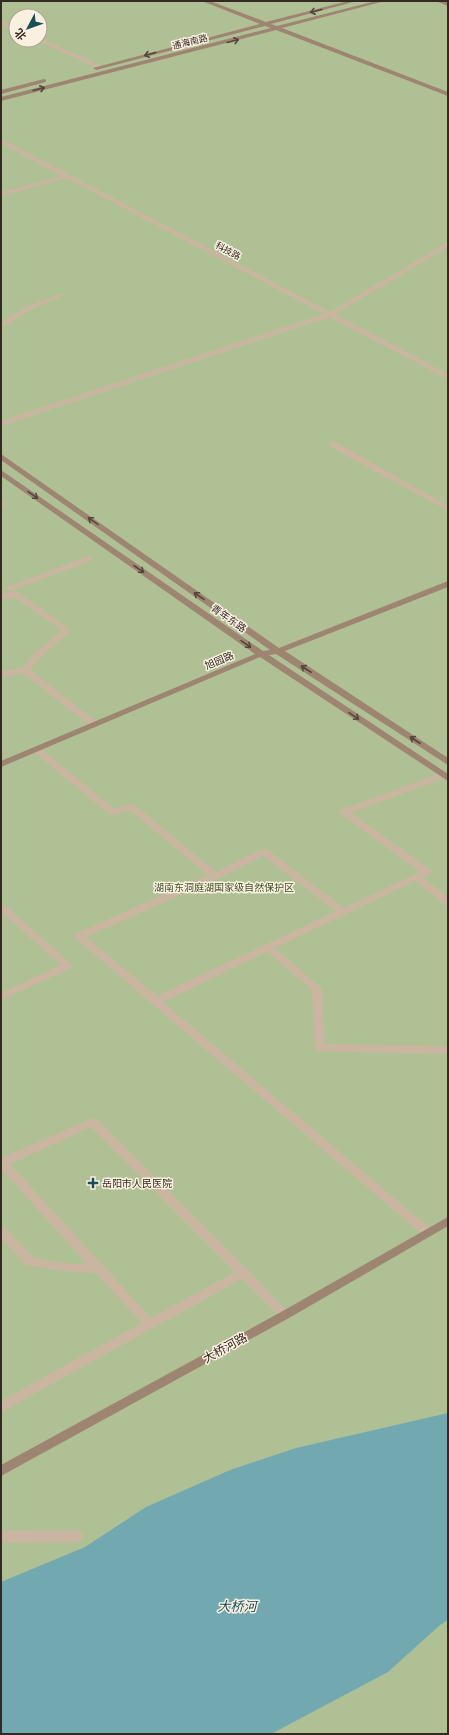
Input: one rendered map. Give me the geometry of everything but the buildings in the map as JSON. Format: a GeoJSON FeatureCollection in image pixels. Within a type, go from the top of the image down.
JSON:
{"type":"FeatureCollection","features":[{"type":"Feature","properties":{"kind":"street"},"geometry":{"type":"LineString","coordinates":[[205,1],[448,94]]}},
{"type":"Feature","properties":{"kind":"street","name":"通海南路"},"geometry":{"type":"LineString","coordinates":[[1,92],[354,1]]}},
{"type":"Feature","properties":{"kind":"street","name":"通海南路"},"geometry":{"type":"LineString","coordinates":[[1,99],[382,1]]}},
{"type":"Feature","properties":{"kind":"street"},"geometry":{"type":"LineString","coordinates":[[440,1],[448,4]]}},
{"type":"Feature","properties":{"kind":"street"},"geometry":{"type":"LineString","coordinates":[[48,44],[99,67]]}},
{"type":"Feature","properties":{"kind":"street","name":"科技路"},"geometry":{"type":"LineString","coordinates":[[1,141],[448,377]]}},
{"type":"Feature","properties":{"kind":"street"},"geometry":{"type":"LineString","coordinates":[[1,194],[68,176]]}},
{"type":"Feature","properties":{"kind":"street"},"geometry":{"type":"LineString","coordinates":[[1,424],[329,315],[448,244]]}},
{"type":"Feature","properties":{"kind":"street"},"geometry":{"type":"LineString","coordinates":[[1,326],[14,315],[36,304],[62,295]]}},
{"type":"Feature","properties":{"kind":"street"},"geometry":{"type":"LineString","coordinates":[[332,444],[448,509]]}},
{"type":"Feature","properties":{"kind":"street","name":"青年东路"},"geometry":{"type":"LineString","coordinates":[[1,456],[278,651],[446,758]]}},
{"type":"Feature","properties":{"kind":"street","name":"青年东路"},"geometry":{"type":"LineString","coordinates":[[1,472],[261,654],[446,777]]}},
{"type":"Feature","properties":{"kind":"street"},"geometry":{"type":"LineString","coordinates":[[5,590],[88,559]]}},
{"type":"Feature","properties":{"kind":"street","name":"旭园路"},"geometry":{"type":"LineString","coordinates":[[1,764],[261,654],[278,651],[448,584]]}},
{"type":"Feature","properties":{"kind":"street"},"geometry":{"type":"LineString","coordinates":[[1,674],[25,670],[34,659],[66,630],[16,594],[5,590]]}},
{"type":"Feature","properties":{"kind":"street"},"geometry":{"type":"LineString","coordinates":[[1,597],[16,594]]}},
{"type":"Feature","properties":{"kind":"street"},"geometry":{"type":"LineString","coordinates":[[25,670],[95,725]]}},
{"type":"Feature","properties":{"kind":"street"},"geometry":{"type":"LineString","coordinates":[[36,749],[112,812],[132,807],[215,876]]}},
{"type":"Feature","properties":{"kind":"street"},"geometry":{"type":"LineString","coordinates":[[156,1001],[427,872],[344,812],[446,777]]}},
{"type":"Feature","properties":{"kind":"street"},"geometry":{"type":"LineString","coordinates":[[343,912],[264,852],[215,876],[79,936],[428,1233]]}},
{"type":"Feature","properties":{"kind":"street"},"geometry":{"type":"LineString","coordinates":[[416,877],[448,902]]}},
{"type":"Feature","properties":{"kind":"street"},"geometry":{"type":"LineString","coordinates":[[1,907],[68,966],[1,997]]}},
{"type":"Feature","properties":{"kind":"street"},"geometry":{"type":"LineString","coordinates":[[268,948],[317,989],[320,1048],[448,1050]]}},
{"type":"Feature","properties":{"kind":"street"},"geometry":{"type":"LineString","coordinates":[[150,1324],[1,1164],[93,1122],[285,1315]]}},
{"type":"Feature","properties":{"kind":"street","name":"大桥河路"},"geometry":{"type":"LineString","coordinates":[[1,1471],[285,1315],[448,1222]]}},
{"type":"Feature","properties":{"kind":"street"},"geometry":{"type":"LineString","coordinates":[[1,1231],[30,1262],[70,1268],[99,1269]]}},
{"type":"Feature","properties":{"kind":"street"},"geometry":{"type":"LineString","coordinates":[[1,1407],[244,1273]]}},
{"type":"Feature","properties":{"kind":"street"},"geometry":{"type":"LineString","coordinates":[[1,1537],[76,1536]]}},
{"type":"Feature","properties":{"kind":"green space","name":"湖南东洞庭湖国家级自然保护区"},"geometry":{"type":"Polygon","coordinates":[[[1,1],[448,1],[448,1734],[1,1734],[1,1]]]}},
{"type":"Feature","properties":{"kind":"water","name":"大桥河"},"geometry":{"type":"Polygon","coordinates":[[[448,1413],[448,1620],[440,1625],[388,1672],[271,1734],[1,1734],[1,1582],[85,1547],[146,1507],[230,1470],[296,1448],[448,1413]]]}},
{"type":"Feature","properties":{"kind":"place","name":"岳阳市人民医院"},"geometry":{"type":"Point","coordinates":[93,1183]}}]}
